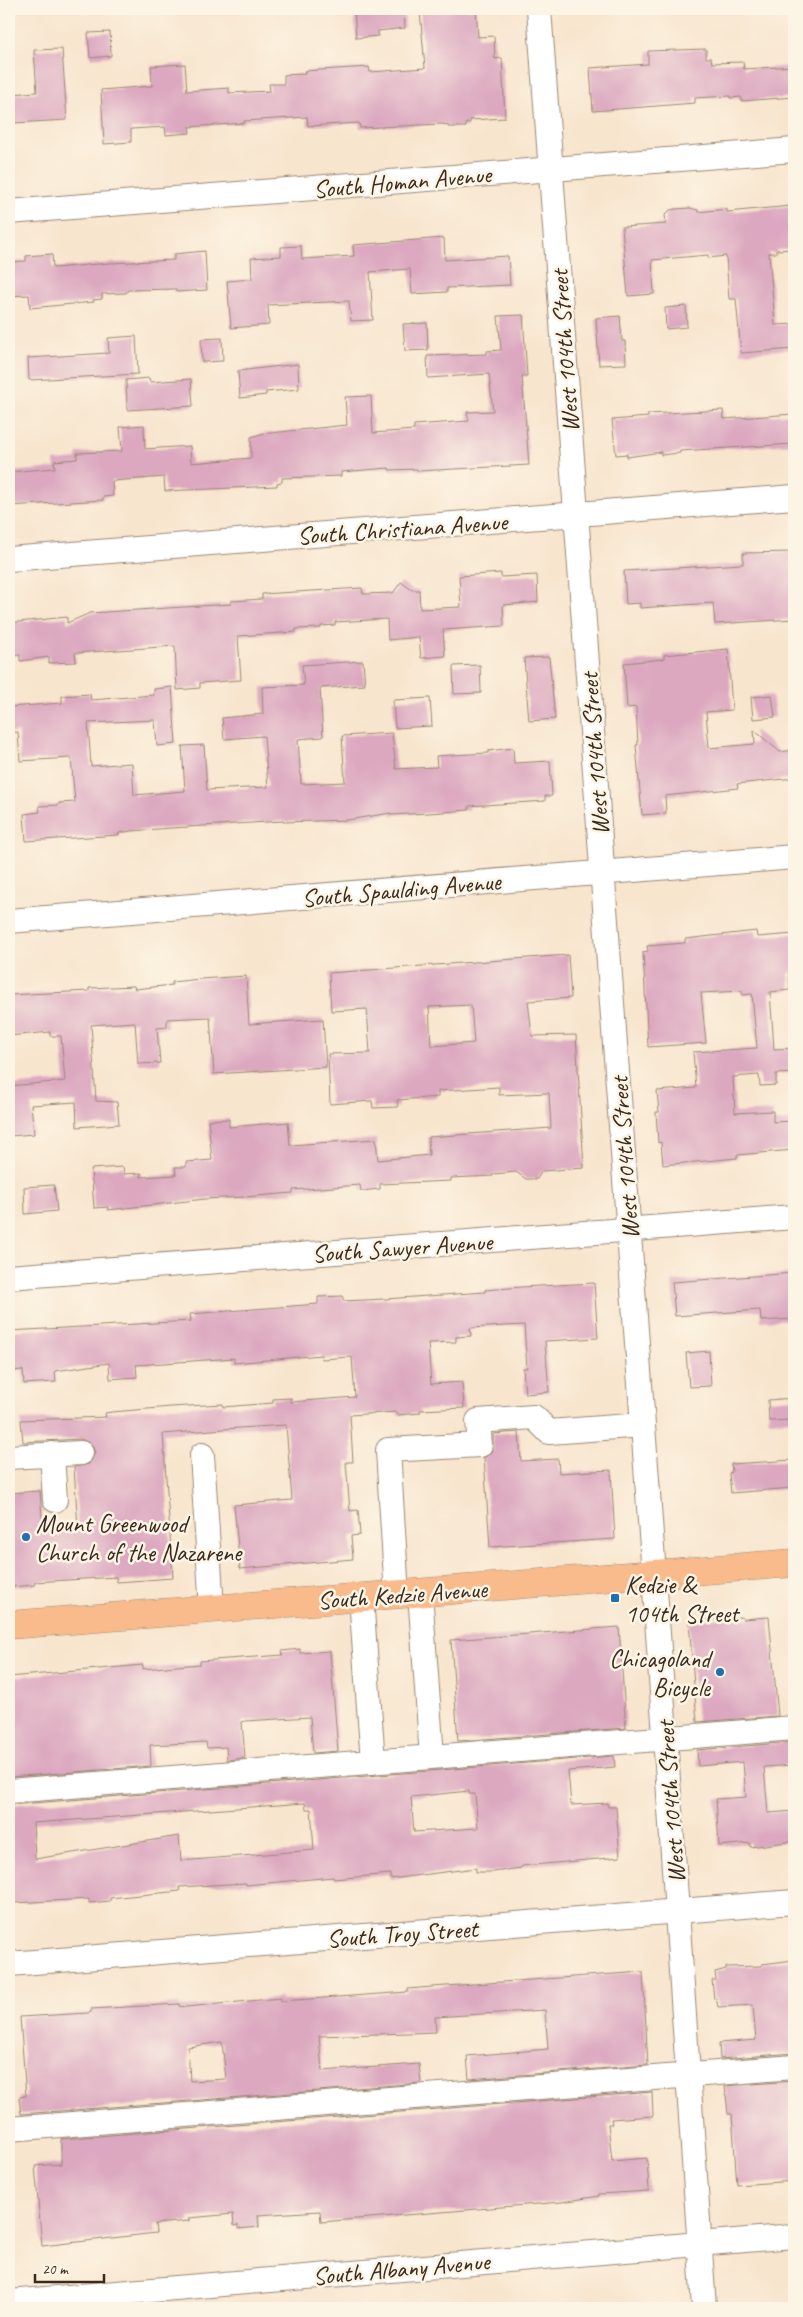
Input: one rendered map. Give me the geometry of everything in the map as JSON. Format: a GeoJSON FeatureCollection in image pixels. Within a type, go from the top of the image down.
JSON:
{"type":"FeatureCollection","features":[{"type":"Feature","properties":{"kind":"main road","name":"South Kedzie Avenue"},"geometry":{"type":"LineString","coordinates":[[9,1625],[794,1563]]}},
{"type":"Feature","properties":{"kind":"street","name":"West 104th Street"},"geometry":{"type":"LineString","coordinates":[[539,9],[654,1575],[704,2308]]}},
{"type":"Feature","properties":{"kind":"street","name":"South Homan Avenue"},"geometry":{"type":"LineString","coordinates":[[9,212],[794,150]]}},
{"type":"Feature","properties":{"kind":"street","name":"South Christiana Avenue"},"geometry":{"type":"LineString","coordinates":[[9,559],[794,497]]}},
{"type":"Feature","properties":{"kind":"street","name":"South Spaulding Avenue"},"geometry":{"type":"LineString","coordinates":[[9,921],[794,858]]}},
{"type":"Feature","properties":{"kind":"street","name":"South Sawyer Avenue"},"geometry":{"type":"LineString","coordinates":[[9,1277],[794,1217]]}},
{"type":"Feature","properties":{"kind":"street"},"geometry":{"type":"LineString","coordinates":[[432,1757],[388,1450],[480,1445],[478,1421],[534,1417],[549,1432],[643,1425]]}},
{"type":"Feature","properties":{"kind":"street"},"geometry":{"type":"LineString","coordinates":[[9,1456],[81,1453]]}},
{"type":"Feature","properties":{"kind":"street"},"geometry":{"type":"LineString","coordinates":[[52,1454],[55,1500]]}},
{"type":"Feature","properties":{"kind":"street"},"geometry":{"type":"LineString","coordinates":[[202,1455],[212,1609]]}},
{"type":"Feature","properties":{"kind":"street"},"geometry":{"type":"LineString","coordinates":[[361,1597],[373,1762]]}},
{"type":"Feature","properties":{"kind":"street"},"geometry":{"type":"LineString","coordinates":[[9,1791],[794,1728]]}},
{"type":"Feature","properties":{"kind":"street","name":"South Troy Street"},"geometry":{"type":"LineString","coordinates":[[9,1964],[794,1902]]}},
{"type":"Feature","properties":{"kind":"street"},"geometry":{"type":"LineString","coordinates":[[9,2129],[794,2067]]}},
{"type":"Feature","properties":{"kind":"street","name":"South Albany Avenue"},"geometry":{"type":"LineString","coordinates":[[9,2302],[794,2236]]}},
{"type":"Feature","properties":{"kind":"building"},"geometry":{"type":"Polygon","coordinates":[[[354,9],[404,9],[405,28],[378,31],[378,36],[356,38],[354,9]]]}},
{"type":"Feature","properties":{"kind":"building"},"geometry":{"type":"Polygon","coordinates":[[[476,9],[478,37],[494,36],[495,59],[502,58],[505,118],[470,120],[470,123],[466,123],[466,127],[448,127],[448,125],[441,124],[360,128],[359,123],[308,126],[307,117],[244,121],[245,123],[189,127],[190,133],[166,135],[165,127],[131,129],[131,142],[104,144],[101,90],[152,86],[151,66],[185,64],[187,91],[229,88],[229,93],[270,91],[269,84],[284,84],[284,75],[305,74],[304,71],[369,67],[370,72],[425,68],[420,11],[476,9]]]}},
{"type":"Feature","properties":{"kind":"building"},"geometry":{"type":"Polygon","coordinates":[[[110,32],[111,56],[90,58],[88,33],[110,32]]]}},
{"type":"Feature","properties":{"kind":"building"},"geometry":{"type":"Polygon","coordinates":[[[62,49],[67,120],[13,123],[11,94],[37,92],[34,50],[62,49]]]}},
{"type":"Feature","properties":{"kind":"building"},"geometry":{"type":"Polygon","coordinates":[[[706,49],[706,58],[711,58],[712,63],[743,62],[744,69],[794,66],[794,97],[741,101],[741,97],[730,98],[730,96],[695,98],[695,103],[593,111],[590,68],[648,64],[648,51],[706,49]]]}},
{"type":"Feature","properties":{"kind":"building"},"geometry":{"type":"Polygon","coordinates":[[[791,206],[794,249],[776,250],[776,253],[769,253],[775,325],[794,324],[794,349],[741,353],[736,299],[729,299],[726,256],[708,258],[708,255],[652,260],[654,294],[628,296],[622,227],[666,224],[665,215],[670,210],[675,209],[690,208],[698,210],[698,212],[727,209],[727,212],[791,206]]]}},
{"type":"Feature","properties":{"kind":"building"},"geometry":{"type":"Polygon","coordinates":[[[444,238],[445,260],[508,256],[510,285],[447,288],[447,292],[412,294],[410,269],[370,272],[373,320],[351,321],[349,301],[268,305],[269,325],[231,328],[227,281],[252,279],[251,258],[281,256],[281,247],[301,246],[302,259],[354,256],[353,245],[444,238]]]}},
{"type":"Feature","properties":{"kind":"building"},"geometry":{"type":"Polygon","coordinates":[[[205,251],[207,290],[176,292],[176,289],[128,290],[126,293],[102,294],[102,299],[93,300],[94,302],[30,308],[29,295],[9,296],[9,262],[26,261],[26,256],[52,254],[53,268],[174,260],[174,254],[205,251]]]}},
{"type":"Feature","properties":{"kind":"building"},"geometry":{"type":"Polygon","coordinates":[[[686,306],[687,327],[666,329],[665,308],[686,306]]]}},
{"type":"Feature","properties":{"kind":"building"},"geometry":{"type":"Polygon","coordinates":[[[523,315],[527,376],[522,376],[529,465],[418,471],[417,469],[389,470],[389,468],[341,472],[341,476],[282,478],[282,482],[277,483],[277,486],[165,491],[164,477],[112,481],[113,496],[103,497],[103,500],[9,506],[9,472],[55,468],[54,461],[77,459],[77,453],[122,451],[120,427],[144,425],[145,449],[190,446],[191,463],[251,458],[251,437],[261,434],[347,425],[345,397],[371,396],[373,433],[414,430],[414,425],[469,421],[467,412],[493,411],[489,374],[428,378],[427,356],[487,354],[487,351],[501,350],[498,316],[523,315]]]}},
{"type":"Feature","properties":{"kind":"building"},"geometry":{"type":"Polygon","coordinates":[[[620,316],[622,341],[625,341],[626,364],[599,365],[596,318],[620,316]]]}},
{"type":"Feature","properties":{"kind":"building"},"geometry":{"type":"Polygon","coordinates":[[[427,323],[428,350],[405,351],[403,324],[427,323]]]}},
{"type":"Feature","properties":{"kind":"building"},"geometry":{"type":"Polygon","coordinates":[[[136,336],[138,374],[29,380],[28,358],[109,353],[108,338],[136,336]]]}},
{"type":"Feature","properties":{"kind":"building"},"geometry":{"type":"Polygon","coordinates":[[[222,338],[223,361],[202,362],[201,339],[222,338]]]}},
{"type":"Feature","properties":{"kind":"building"},"geometry":{"type":"Polygon","coordinates":[[[298,364],[299,389],[266,392],[266,395],[240,398],[238,371],[298,364]]]}},
{"type":"Feature","properties":{"kind":"building"},"geometry":{"type":"Polygon","coordinates":[[[149,378],[150,382],[191,379],[193,406],[127,410],[126,380],[149,378]]]}},
{"type":"Feature","properties":{"kind":"building"},"geometry":{"type":"Polygon","coordinates":[[[723,410],[724,419],[794,414],[794,444],[680,451],[680,453],[661,455],[661,452],[627,457],[627,454],[616,455],[612,420],[648,417],[648,414],[723,410]]]}},
{"type":"Feature","properties":{"kind":"building"},"geometry":{"type":"Polygon","coordinates":[[[794,552],[794,619],[715,624],[713,603],[640,608],[640,603],[626,604],[624,571],[743,564],[743,553],[794,552]]]}},
{"type":"Feature","properties":{"kind":"building"},"geometry":{"type":"Polygon","coordinates":[[[501,573],[501,577],[537,575],[538,602],[503,605],[504,626],[443,630],[445,656],[421,658],[419,637],[388,640],[387,619],[335,622],[335,625],[321,626],[321,628],[296,629],[296,632],[238,636],[241,680],[200,683],[200,688],[177,690],[175,646],[75,653],[76,662],[49,663],[49,657],[20,661],[20,655],[9,656],[9,623],[67,617],[67,623],[90,613],[231,604],[231,601],[262,599],[262,594],[362,588],[363,594],[393,593],[401,582],[412,590],[419,590],[420,609],[461,607],[459,576],[501,573]]]}},
{"type":"Feature","properties":{"kind":"building"},"geometry":{"type":"Polygon","coordinates":[[[728,649],[732,710],[706,712],[709,748],[755,744],[754,730],[780,752],[793,750],[794,778],[737,784],[738,788],[665,796],[666,813],[642,815],[636,745],[638,745],[636,707],[627,708],[624,663],[664,659],[664,655],[728,649]]]}},
{"type":"Feature","properties":{"kind":"building"},"geometry":{"type":"Polygon","coordinates":[[[549,657],[555,719],[529,721],[524,658],[549,657]]]}},
{"type":"Feature","properties":{"kind":"building"},"geometry":{"type":"Polygon","coordinates":[[[363,661],[365,685],[320,688],[323,737],[298,739],[301,784],[345,782],[342,736],[392,733],[396,769],[437,767],[436,756],[488,753],[488,751],[513,748],[514,763],[550,761],[552,796],[545,796],[545,801],[469,806],[469,810],[391,815],[391,813],[347,820],[283,821],[171,828],[131,831],[119,833],[119,835],[26,841],[24,814],[40,812],[39,806],[75,802],[71,758],[20,761],[18,732],[9,733],[9,707],[62,703],[62,696],[90,694],[91,700],[154,695],[154,689],[172,687],[176,744],[157,746],[155,720],[88,723],[91,766],[132,763],[134,795],[185,791],[182,746],[204,745],[207,790],[268,787],[264,736],[224,739],[222,718],[263,714],[262,687],[304,685],[302,665],[363,661]]]}},
{"type":"Feature","properties":{"kind":"building"},"geometry":{"type":"Polygon","coordinates":[[[480,665],[481,693],[454,694],[453,666],[480,665]]]}},
{"type":"Feature","properties":{"kind":"building"},"geometry":{"type":"Polygon","coordinates":[[[772,695],[775,717],[753,719],[751,697],[772,695]]]}},
{"type":"Feature","properties":{"kind":"building"},"geometry":{"type":"Polygon","coordinates":[[[430,698],[432,726],[395,728],[393,700],[430,698]]]}},
{"type":"Feature","properties":{"kind":"building"},"geometry":{"type":"Polygon","coordinates":[[[756,931],[757,937],[794,934],[794,972],[789,973],[790,990],[770,992],[774,1049],[794,1048],[794,1073],[776,1074],[776,1085],[760,1086],[759,1075],[733,1077],[735,1113],[773,1111],[773,1122],[794,1121],[794,1150],[737,1155],[737,1158],[663,1165],[661,1142],[658,1143],[656,1112],[659,1112],[657,1091],[696,1088],[693,1052],[757,1048],[752,994],[742,995],[742,991],[701,993],[706,1043],[648,1047],[643,952],[648,951],[647,946],[685,943],[685,939],[756,931]]]}},
{"type":"Feature","properties":{"kind":"building"},"geometry":{"type":"Polygon","coordinates":[[[568,955],[571,998],[528,1001],[532,1036],[576,1035],[584,1168],[542,1171],[537,1179],[526,1179],[516,1172],[493,1174],[493,1176],[451,1178],[451,1181],[380,1184],[380,1189],[361,1191],[360,1185],[293,1190],[293,1193],[205,1199],[108,1210],[108,1207],[94,1208],[91,1169],[123,1167],[124,1174],[141,1173],[141,1177],[176,1175],[175,1167],[186,1167],[186,1162],[212,1160],[208,1120],[229,1119],[229,1127],[288,1122],[290,1145],[376,1139],[378,1160],[429,1155],[428,1137],[551,1128],[549,1093],[499,1095],[499,1087],[438,1091],[438,1097],[397,1100],[398,1107],[373,1108],[372,1101],[330,1104],[328,1054],[370,1053],[367,1009],[331,1011],[329,973],[568,955]],[[471,1005],[429,1007],[431,1046],[474,1043],[471,1005]]]}},
{"type":"Feature","properties":{"kind":"building"},"geometry":{"type":"Polygon","coordinates":[[[246,976],[249,1024],[323,1019],[326,1067],[214,1074],[210,1017],[167,1019],[167,1027],[157,1028],[160,1063],[138,1064],[135,1022],[91,1025],[96,1101],[117,1102],[119,1124],[77,1127],[76,1102],[31,1105],[34,1134],[9,1136],[9,1086],[65,1081],[61,1036],[50,1036],[50,1032],[9,1036],[9,995],[89,991],[89,988],[134,986],[135,989],[172,985],[172,982],[246,976]]]}},
{"type":"Feature","properties":{"kind":"building"},"geometry":{"type":"Polygon","coordinates":[[[54,1185],[57,1211],[25,1214],[24,1187],[54,1185]]]}},
{"type":"Feature","properties":{"kind":"building"},"geometry":{"type":"Polygon","coordinates":[[[794,1273],[794,1319],[761,1321],[760,1310],[675,1316],[672,1282],[794,1273]]]}},
{"type":"Feature","properties":{"kind":"building"},"geometry":{"type":"Polygon","coordinates":[[[594,1283],[598,1338],[545,1341],[549,1392],[525,1394],[523,1368],[527,1368],[524,1325],[470,1328],[471,1336],[456,1337],[456,1342],[428,1343],[431,1384],[462,1382],[464,1408],[420,1410],[420,1413],[398,1415],[397,1412],[350,1415],[353,1462],[346,1462],[350,1511],[358,1510],[360,1535],[351,1536],[353,1559],[240,1569],[234,1505],[292,1500],[286,1425],[224,1429],[163,1434],[173,1578],[117,1582],[116,1577],[35,1582],[35,1585],[9,1587],[9,1493],[40,1491],[43,1530],[78,1528],[74,1467],[89,1464],[95,1453],[92,1445],[81,1439],[23,1442],[21,1420],[106,1417],[105,1413],[112,1412],[223,1404],[223,1407],[273,1403],[273,1399],[291,1398],[291,1402],[355,1397],[352,1357],[322,1359],[321,1355],[234,1363],[234,1358],[136,1365],[137,1377],[110,1379],[109,1363],[55,1371],[56,1382],[24,1384],[23,1370],[9,1371],[9,1331],[191,1321],[190,1314],[318,1304],[318,1297],[343,1296],[343,1301],[385,1299],[485,1292],[485,1290],[521,1287],[594,1283]]]}},
{"type":"Feature","properties":{"kind":"building"},"geometry":{"type":"Polygon","coordinates":[[[709,1351],[711,1386],[689,1387],[686,1353],[709,1351]]]}},
{"type":"Feature","properties":{"kind":"building"},"geometry":{"type":"Polygon","coordinates":[[[794,1398],[794,1420],[769,1421],[768,1400],[794,1398]]]}},
{"type":"Feature","properties":{"kind":"building"},"geometry":{"type":"Polygon","coordinates":[[[519,1432],[521,1461],[558,1459],[559,1473],[611,1470],[615,1539],[490,1547],[484,1458],[493,1451],[493,1434],[519,1432]]]}},
{"type":"Feature","properties":{"kind":"building"},"geometry":{"type":"Polygon","coordinates":[[[794,1460],[794,1488],[731,1493],[729,1473],[732,1472],[731,1464],[794,1460]]]}},
{"type":"Feature","properties":{"kind":"building","name":"Chicagoland Bicycle"},"geometry":{"type":"Polygon","coordinates":[[[742,1617],[743,1619],[769,1617],[778,1716],[697,1722],[689,1621],[742,1617]]]}},
{"type":"Feature","properties":{"kind":"building"},"geometry":{"type":"Polygon","coordinates":[[[619,1627],[626,1728],[458,1741],[451,1640],[619,1627]]]}},
{"type":"Feature","properties":{"kind":"building"},"geometry":{"type":"Polygon","coordinates":[[[300,1649],[300,1653],[330,1651],[338,1751],[313,1753],[310,1717],[245,1721],[242,1722],[245,1758],[227,1760],[226,1747],[207,1748],[206,1742],[150,1745],[151,1766],[9,1777],[9,1677],[143,1665],[143,1669],[200,1664],[200,1661],[283,1655],[282,1651],[300,1649]]]}},
{"type":"Feature","properties":{"kind":"building"},"geometry":{"type":"Polygon","coordinates":[[[794,1742],[794,1765],[764,1767],[768,1813],[794,1811],[794,1841],[750,1847],[750,1843],[719,1846],[716,1799],[746,1797],[743,1762],[698,1766],[697,1750],[794,1742]]]}},
{"type":"Feature","properties":{"kind":"building"},"geometry":{"type":"Polygon","coordinates":[[[614,1756],[615,1767],[568,1771],[571,1805],[608,1803],[608,1807],[616,1807],[620,1857],[522,1866],[521,1868],[492,1872],[476,1872],[476,1868],[390,1879],[390,1874],[246,1885],[246,1883],[179,1887],[180,1891],[110,1898],[110,1901],[89,1903],[89,1899],[13,1903],[9,1843],[9,1805],[614,1756]],[[469,1791],[411,1797],[414,1832],[478,1828],[475,1794],[469,1794],[469,1791]],[[305,1803],[33,1823],[35,1859],[179,1836],[181,1861],[314,1850],[311,1809],[306,1809],[305,1803]]]}},
{"type":"Feature","properties":{"kind":"building"},"geometry":{"type":"Polygon","coordinates":[[[794,1960],[794,2053],[720,2059],[719,2043],[756,2040],[753,2005],[718,2007],[716,1998],[714,1999],[712,1980],[716,1980],[715,1972],[726,1969],[726,1967],[762,1966],[762,1964],[794,1960]]]}},
{"type":"Feature","properties":{"kind":"building"},"geometry":{"type":"Polygon","coordinates":[[[643,1972],[648,2065],[469,2079],[467,2056],[548,2049],[545,2010],[435,2017],[436,2032],[319,2036],[322,2071],[419,2064],[421,2083],[21,2114],[19,2097],[26,2096],[20,2017],[88,2013],[91,2012],[91,2009],[179,2004],[179,2006],[186,2007],[281,1998],[281,2001],[408,1992],[408,1989],[643,1972]],[[222,2042],[188,2047],[190,2081],[226,2079],[222,2042]]]}},
{"type":"Feature","properties":{"kind":"building"},"geometry":{"type":"Polygon","coordinates":[[[794,2081],[794,2181],[737,2185],[732,2114],[728,2114],[725,2086],[794,2081]]]}},
{"type":"Feature","properties":{"kind":"building"},"geometry":{"type":"Polygon","coordinates":[[[652,2092],[653,2116],[611,2119],[612,2124],[608,2124],[612,2161],[647,2158],[649,2191],[599,2194],[599,2196],[562,2202],[321,2222],[320,2211],[258,2215],[259,2227],[238,2229],[238,2225],[234,2226],[233,2214],[189,2218],[189,2221],[155,2224],[156,2233],[42,2246],[35,2166],[61,2164],[61,2139],[652,2092]]]}},
{"type":"Feature","properties":{"kind":"place","name":"Mount Greenwood Church of the Nazarene"},"geometry":{"type":"Point","coordinates":[26,1537]}},
{"type":"Feature","properties":{"kind":"place","name":"Kedzie & 104th Street"},"geometry":{"type":"Point","coordinates":[615,1598]}},
{"type":"Feature","properties":{"kind":"place","name":"Chicagoland Bicycle"},"geometry":{"type":"Point","coordinates":[720,1672]}}]}
